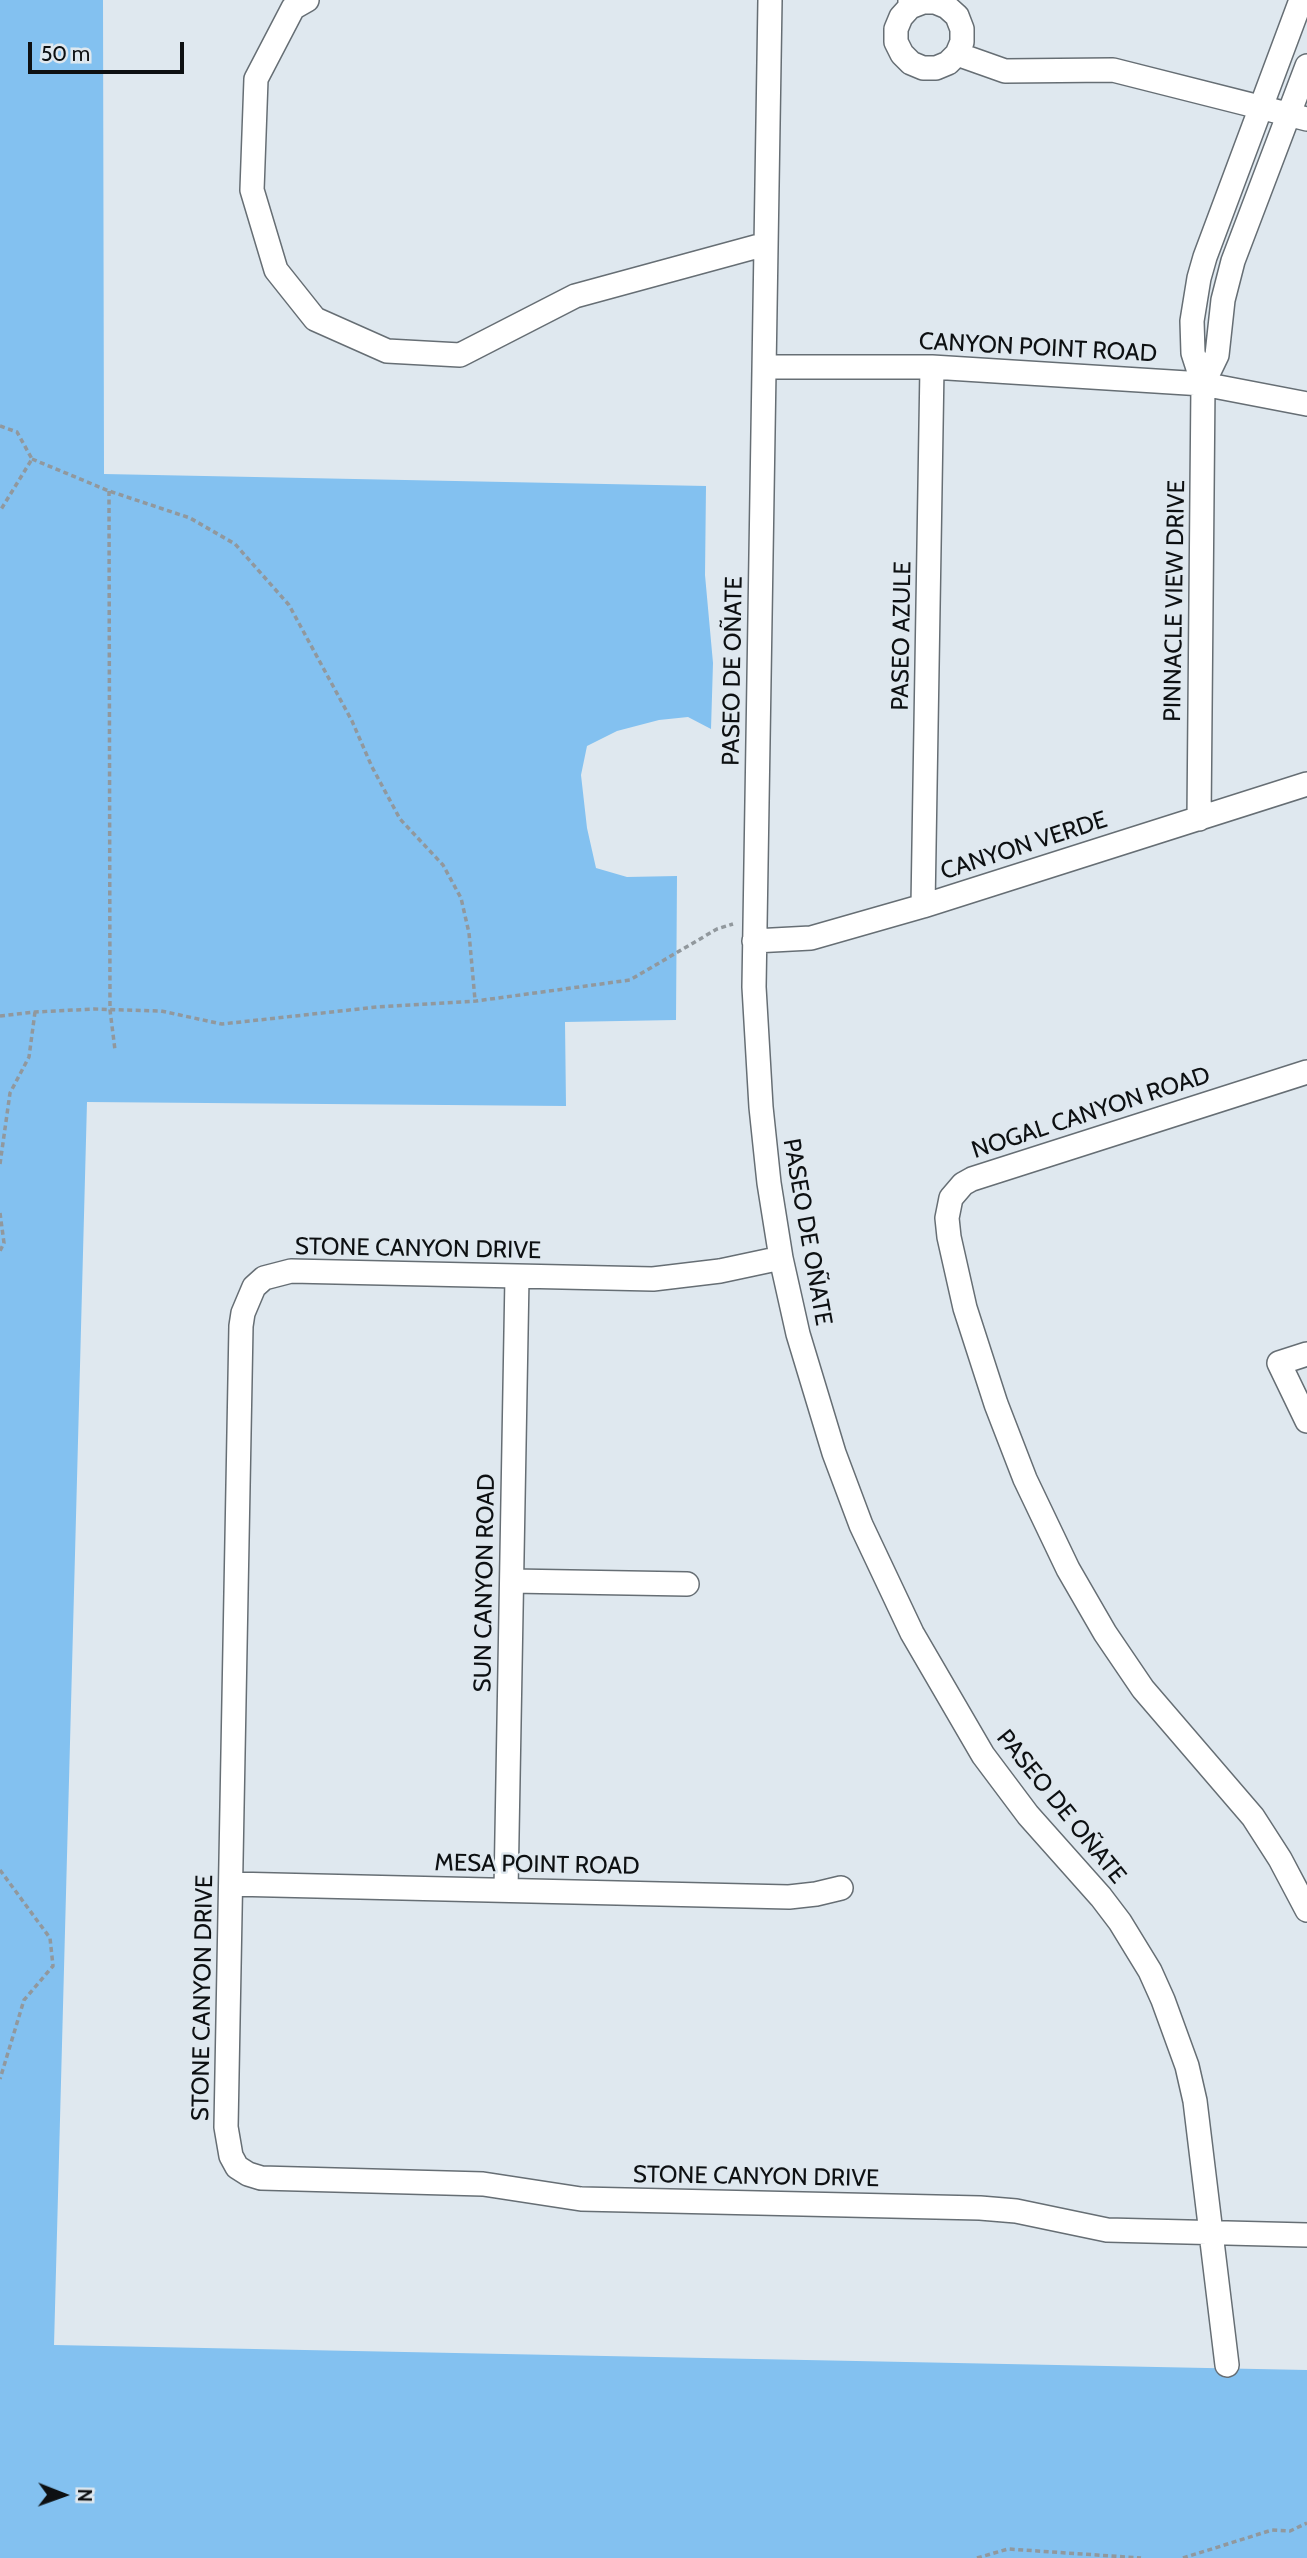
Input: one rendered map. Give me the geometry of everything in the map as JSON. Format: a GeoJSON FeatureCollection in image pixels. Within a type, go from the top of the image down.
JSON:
{"type":"FeatureCollection","features":[{"type":"Feature","properties":{"kind":"street"},"geometry":{"type":"LineString","coordinates":[[307,0],[293,8],[256,79],[252,190],[276,270],[316,319],[387,351],[460,355],[575,296],[766,244]]}},
{"type":"Feature","properties":{"kind":"street","name":"PASEO DE OÑATE"},"geometry":{"type":"LineString","coordinates":[[770,0],[754,941],[755,1028],[761,1107],[781,1258],[803,1354],[834,1453],[861,1524],[912,1633],[983,1755],[1028,1815],[1101,1897],[1120,1923],[1150,1971],[1176,2032],[1195,2101],[1227,2365]]}},
{"type":"Feature","properties":{"kind":"street","name":"PINNACLE VIEW DRIVE"},"geometry":{"type":"LineString","coordinates":[[1199,819],[1203,384],[1193,353],[1192,335],[1199,278],[1301,0]]}},
{"type":"Feature","properties":{"kind":"street"},"geometry":{"type":"LineString","coordinates":[[935,2],[947,7],[957,16],[962,29],[962,42],[957,54],[948,63],[936,68],[923,68],[911,63],[902,54],[896,42],[896,29],[910,4],[935,2]]}},
{"type":"Feature","properties":{"kind":"street"},"geometry":{"type":"LineString","coordinates":[[957,54],[1005,71],[1113,70],[1298,117]]}},
{"type":"Feature","properties":{"kind":"street","name":"PINNACLE VIEW DRIVE"},"geometry":{"type":"LineString","coordinates":[[1203,384],[1217,355],[1223,300],[1233,261],[1298,117],[1307,66]]}},
{"type":"Feature","properties":{"kind":"street","name":"CANYON POINT ROAD"},"geometry":{"type":"LineString","coordinates":[[765,367],[932,367],[1203,384],[1307,404]]}},
{"type":"Feature","properties":{"kind":"street","name":"PASEO AZULE"},"geometry":{"type":"LineString","coordinates":[[923,906],[932,367]]}},
{"type":"Feature","properties":{"kind":"street","name":"CANYON VERDE"},"geometry":{"type":"LineString","coordinates":[[754,941],[811,938],[923,906],[1307,784]]}},
{"type":"Feature","properties":{"kind":"street","name":"NOGAL CANYON ROAD"},"geometry":{"type":"LineString","coordinates":[[1307,1072],[981,1175],[963,1184],[956,1191],[951,1198],[947,1218],[965,1308],[992,1394],[1025,1479],[1068,1569],[1105,1633],[1143,1689],[1252,1817],[1280,1859],[1307,1910]]}},
{"type":"Feature","properties":{"kind":"street","name":"STONE CANYON DRIVE"},"geometry":{"type":"LineString","coordinates":[[781,1258],[674,1278],[291,1271],[264,1278],[254,1287],[243,1313],[242,1326],[227,2142],[231,2156],[237,2167],[248,2174],[279,2179],[484,2184],[581,2199],[980,2208],[1016,2211],[1107,2230],[1307,2235]]}},
{"type":"Feature","properties":{"kind":"street","name":"SUN CANYON ROAD"},"geometry":{"type":"LineString","coordinates":[[506,1890],[517,1277]]}},
{"type":"Feature","properties":{"kind":"street"},"geometry":{"type":"LineString","coordinates":[[1307,1354],[1279,1363],[1307,1421]]}},
{"type":"Feature","properties":{"kind":"street"},"geometry":{"type":"LineString","coordinates":[[512,1581],[687,1584]]}},
{"type":"Feature","properties":{"kind":"street","name":"MESA POINT ROAD"},"geometry":{"type":"LineString","coordinates":[[231,1884],[789,1896],[816,1894],[841,1888]]}},
{"type":"Feature","properties":{"kind":"path"},"geometry":{"type":"LineString","coordinates":[[0,426],[17,432],[32,459],[109,491],[190,519],[235,544],[289,605],[352,720],[400,819],[443,865],[461,898],[469,933],[475,1001]]}},
{"type":"Feature","properties":{"kind":"path"},"geometry":{"type":"LineString","coordinates":[[0,512],[32,459]]}},
{"type":"Feature","properties":{"kind":"path"},"geometry":{"type":"LineString","coordinates":[[109,491],[110,1010],[115,1050]]}},
{"type":"Feature","properties":{"kind":"path"},"geometry":{"type":"LineString","coordinates":[[0,1016],[35,1012],[161,1011],[222,1024],[377,1007],[475,1001],[630,980],[717,929],[754,916]]}},
{"type":"Feature","properties":{"kind":"path"},"geometry":{"type":"LineString","coordinates":[[0,1164],[10,1093],[29,1057],[35,1012]]}},
{"type":"Feature","properties":{"kind":"path"},"geometry":{"type":"LineString","coordinates":[[0,1213],[4,1243],[0,1251]]}},
{"type":"Feature","properties":{"kind":"path"},"geometry":{"type":"LineString","coordinates":[[0,1870],[50,1938],[52,1966],[24,2000],[0,2078]]}},
{"type":"Feature","properties":{"kind":"path"},"geometry":{"type":"LineString","coordinates":[[1183,2558],[1272,2530],[1290,2531],[1307,2523]]}},
{"type":"Feature","properties":{"kind":"path"},"geometry":{"type":"LineString","coordinates":[[977,2558],[1008,2549],[1141,2558]]}},
{"type":"Feature","properties":{"kind":"shaded area"},"geometry":{"type":"Polygon","coordinates":[[[0,0],[103,0],[104,474],[706,486],[705,575],[713,663],[711,729],[688,717],[659,720],[617,731],[587,746],[581,775],[587,828],[596,868],[627,877],[677,876],[676,1020],[565,1022],[566,1106],[87,1102],[54,2345],[1307,2370],[1307,2558],[0,2558],[0,0]]]}}]}
